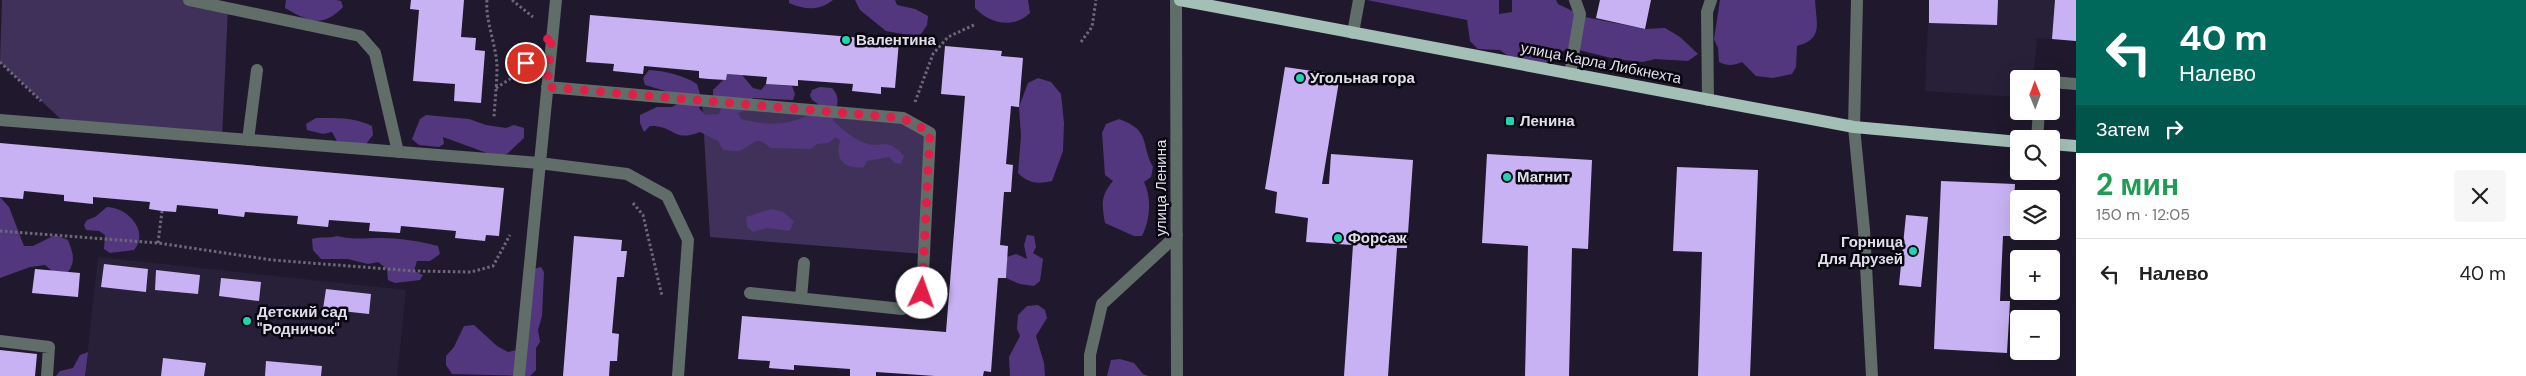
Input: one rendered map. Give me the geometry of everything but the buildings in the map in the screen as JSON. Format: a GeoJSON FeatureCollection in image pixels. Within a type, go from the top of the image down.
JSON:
{"type":"FeatureCollection","features":[{"type":"Feature","properties":{"kind":"main road","name":"улица Карла Либкнехта"},"geometry":{"type":"LineString","coordinates":[[1180,0],[1854,127],[2010,141]]}},
{"type":"Feature","properties":{"kind":"main road"},"geometry":{"type":"LineString","coordinates":[[2060,145],[2076,146]]}},
{"type":"Feature","properties":{"kind":"street"},"geometry":{"type":"LineString","coordinates":[[189,0],[360,36],[375,53],[398,152]]}},
{"type":"Feature","properties":{"kind":"street"},"geometry":{"type":"LineString","coordinates":[[519,376],[556,0]]}},
{"type":"Feature","properties":{"kind":"street","name":"улица Ленина"},"geometry":{"type":"LineString","coordinates":[[1176,0],[1176,376]]}},
{"type":"Feature","properties":{"kind":"street"},"geometry":{"type":"LineString","coordinates":[[1353,33],[1359,0]]}},
{"type":"Feature","properties":{"kind":"street"},"geometry":{"type":"LineString","coordinates":[[1570,74],[1580,14],[1575,0]]}},
{"type":"Feature","properties":{"kind":"street"},"geometry":{"type":"LineString","coordinates":[[1708,100],[1707,12],[1711,0]]}},
{"type":"Feature","properties":{"kind":"street"},"geometry":{"type":"LineString","coordinates":[[1857,0],[1854,127],[1864,230],[1872,376]]}},
{"type":"Feature","properties":{"kind":"street"},"geometry":{"type":"LineString","coordinates":[[248,140],[257,70]]}},
{"type":"Feature","properties":{"kind":"street"},"geometry":{"type":"LineString","coordinates":[[2060,83],[2076,84]]}},
{"type":"Feature","properties":{"kind":"street"},"geometry":{"type":"LineString","coordinates":[[547,87],[902,118],[930,132],[922,293],[902,308],[750,293]]}},
{"type":"Feature","properties":{"kind":"street"},"geometry":{"type":"LineString","coordinates":[[0,120],[539,163],[627,174],[667,196],[688,240],[678,376]]}},
{"type":"Feature","properties":{"kind":"street"},"geometry":{"type":"LineString","coordinates":[[1090,376],[1090,355],[1102,304],[1177,235]]}},
{"type":"Feature","properties":{"kind":"street"},"geometry":{"type":"LineString","coordinates":[[801,298],[804,263]]}},
{"type":"Feature","properties":{"kind":"street"},"geometry":{"type":"LineString","coordinates":[[0,341],[49,347],[47,376]]}},
{"type":"Feature","properties":{"kind":"path"},"geometry":{"type":"LineString","coordinates":[[487,0],[486,8],[492,31],[497,66],[494,117]]}},
{"type":"Feature","properties":{"kind":"path"},"geometry":{"type":"LineString","coordinates":[[1081,42],[1092,27],[1096,0]]}},
{"type":"Feature","properties":{"kind":"path"},"geometry":{"type":"LineString","coordinates":[[902,118],[914,104],[933,54],[948,37],[976,24]]}},
{"type":"Feature","properties":{"kind":"path"},"geometry":{"type":"LineString","coordinates":[[496,88],[513,77],[552,34]]}},
{"type":"Feature","properties":{"kind":"path"},"geometry":{"type":"LineString","coordinates":[[0,62],[67,125]]}},
{"type":"Feature","properties":{"kind":"path"},"geometry":{"type":"LineString","coordinates":[[632,201],[643,215],[662,298]]}},
{"type":"Feature","properties":{"kind":"path"},"geometry":{"type":"LineString","coordinates":[[158,243],[162,211]]}},
{"type":"Feature","properties":{"kind":"path"},"geometry":{"type":"LineString","coordinates":[[0,231],[158,243],[272,260],[414,272],[471,272],[493,266],[512,232]]}},
{"type":"Feature","properties":{"kind":"shaded area"},"geometry":{"type":"Polygon","coordinates":[[[2,0],[189,0],[228,8],[222,138],[67,125],[0,62],[2,0]]]}},
{"type":"Feature","properties":{"kind":"shaded area"},"geometry":{"type":"Polygon","coordinates":[[[286,0],[336,0],[341,1],[343,7],[328,18],[315,21],[285,8],[286,0]]]}},
{"type":"Feature","properties":{"kind":"shaded area"},"geometry":{"type":"Polygon","coordinates":[[[789,0],[833,0],[817,8],[806,8],[789,3],[789,0]]]}},
{"type":"Feature","properties":{"kind":"shaded area"},"geometry":{"type":"Polygon","coordinates":[[[855,0],[895,0],[897,5],[915,9],[928,16],[927,25],[919,37],[886,31],[860,10],[855,0]]]}},
{"type":"Feature","properties":{"kind":"shaded area"},"geometry":{"type":"Polygon","coordinates":[[[975,0],[1028,0],[1030,13],[1023,18],[1009,23],[995,21],[975,8],[975,0]]]}},
{"type":"Feature","properties":{"kind":"shaded area"},"geometry":{"type":"Polygon","coordinates":[[[1367,0],[1499,0],[1499,14],[1512,12],[1512,0],[1556,0],[1558,4],[1585,17],[1645,29],[1665,28],[1680,37],[1698,54],[1688,61],[1655,59],[1643,62],[1615,59],[1575,49],[1565,50],[1551,58],[1541,68],[1521,65],[1500,50],[1478,49],[1470,41],[1467,20],[1367,0]]]}},
{"type":"Feature","properties":{"kind":"shaded area"},"geometry":{"type":"Polygon","coordinates":[[[1720,0],[1815,0],[1817,23],[1815,34],[1806,43],[1797,46],[1796,67],[1792,74],[1773,78],[1756,76],[1742,62],[1730,65],[1719,62],[1718,48],[1714,39],[1720,0]]]}},
{"type":"Feature","properties":{"kind":"shaded area"},"geometry":{"type":"Polygon","coordinates":[[[1929,0],[2076,0],[2076,41],[2037,38],[2034,70],[2010,70],[2010,96],[1925,91],[1929,0]]]}},
{"type":"Feature","properties":{"kind":"shaded area"},"geometry":{"type":"Polygon","coordinates":[[[649,70],[674,74],[697,84],[702,101],[699,108],[705,115],[719,114],[721,109],[713,96],[713,90],[723,80],[726,80],[727,74],[742,75],[753,88],[761,90],[766,84],[792,86],[795,94],[793,100],[753,98],[748,102],[746,110],[738,113],[741,119],[770,124],[798,120],[816,111],[818,104],[812,100],[810,95],[812,90],[820,87],[832,88],[838,100],[833,120],[836,123],[862,142],[893,146],[904,156],[901,164],[895,163],[889,157],[867,161],[864,167],[857,168],[846,165],[840,158],[840,141],[836,137],[828,143],[817,144],[811,149],[770,148],[761,141],[758,141],[736,151],[723,150],[718,141],[700,132],[684,136],[658,126],[650,126],[644,132],[640,123],[640,115],[657,107],[672,107],[679,103],[672,93],[645,85],[643,78],[649,70]]]}},
{"type":"Feature","properties":{"kind":"shaded area"},"geometry":{"type":"Polygon","coordinates":[[[1038,78],[1051,82],[1061,94],[1064,123],[1063,151],[1052,181],[1042,183],[1030,181],[1018,173],[1021,136],[1019,107],[1028,83],[1038,78]]]}},
{"type":"Feature","properties":{"kind":"shaded area"},"geometry":{"type":"Polygon","coordinates":[[[702,101],[903,118],[930,133],[924,254],[710,237],[702,101]]]}},
{"type":"Feature","properties":{"kind":"shaded area"},"geometry":{"type":"Polygon","coordinates":[[[426,115],[469,119],[486,125],[506,128],[514,125],[524,128],[524,138],[507,154],[498,157],[443,137],[444,144],[439,147],[419,145],[412,139],[420,119],[426,115]]]}},
{"type":"Feature","properties":{"kind":"shaded area"},"geometry":{"type":"Polygon","coordinates":[[[316,118],[345,119],[365,123],[372,126],[373,135],[366,144],[337,141],[332,132],[323,134],[307,130],[306,124],[316,118]]]}},
{"type":"Feature","properties":{"kind":"shaded area"},"geometry":{"type":"Polygon","coordinates":[[[1119,119],[1136,128],[1141,133],[1153,167],[1151,177],[1144,182],[1147,188],[1149,209],[1147,223],[1142,236],[1134,236],[1105,223],[1103,201],[1106,191],[1113,181],[1105,175],[1102,133],[1106,124],[1119,119]]]}},
{"type":"Feature","properties":{"kind":"shaded area"},"geometry":{"type":"Polygon","coordinates":[[[0,197],[9,207],[24,246],[33,246],[55,235],[68,240],[73,257],[68,272],[52,271],[45,265],[30,267],[0,278],[0,197]]]}},
{"type":"Feature","properties":{"kind":"shaded area"},"geometry":{"type":"Polygon","coordinates":[[[107,207],[122,211],[134,221],[139,235],[138,243],[134,250],[110,253],[104,249],[105,235],[99,231],[86,230],[84,225],[87,220],[95,217],[107,207]]]}},
{"type":"Feature","properties":{"kind":"shaded area"},"geometry":{"type":"Polygon","coordinates":[[[771,209],[783,212],[794,221],[790,231],[767,228],[753,232],[747,227],[746,217],[771,209]]]}},
{"type":"Feature","properties":{"kind":"shaded area"},"geometry":{"type":"Polygon","coordinates":[[[1027,235],[1034,236],[1036,247],[1033,253],[1043,259],[1040,281],[1034,286],[1020,284],[1006,278],[1007,257],[1016,254],[1027,259],[1024,245],[1027,235]]]}},
{"type":"Feature","properties":{"kind":"shaded area"},"geometry":{"type":"Polygon","coordinates":[[[337,236],[417,241],[438,246],[440,254],[430,261],[417,261],[414,271],[423,275],[420,280],[395,283],[388,280],[387,269],[378,262],[368,264],[348,259],[321,259],[313,250],[312,239],[337,236]]]}},
{"type":"Feature","properties":{"kind":"shaded area","name":"Детский сад \"Родничок\""},"geometry":{"type":"Polygon","coordinates":[[[98,257],[406,290],[397,376],[85,376],[98,257]]]}},
{"type":"Feature","properties":{"kind":"shaded area"},"geometry":{"type":"Polygon","coordinates":[[[541,267],[544,272],[542,316],[538,330],[540,342],[536,348],[536,370],[530,376],[452,374],[446,365],[446,356],[454,347],[464,326],[474,325],[497,346],[508,352],[521,349],[533,269],[541,267]]]}},
{"type":"Feature","properties":{"kind":"shaded area"},"geometry":{"type":"Polygon","coordinates":[[[1038,305],[1045,310],[1047,318],[1036,336],[1044,363],[1045,376],[1010,376],[1009,357],[1020,336],[1017,329],[1018,315],[1027,306],[1038,305]]]}},
{"type":"Feature","properties":{"kind":"shaded area"},"geometry":{"type":"Polygon","coordinates":[[[88,352],[85,376],[56,376],[60,371],[73,368],[80,355],[88,352]]]}},
{"type":"Feature","properties":{"kind":"shaded area"},"geometry":{"type":"Polygon","coordinates":[[[1120,359],[1134,363],[1143,374],[1148,376],[1107,376],[1111,360],[1120,359]]]}},
{"type":"Feature","properties":{"kind":"place","name":"Валентина"},"geometry":{"type":"Point","coordinates":[846,40]}},
{"type":"Feature","properties":{"kind":"place","name":"Угольная гора"},"geometry":{"type":"Point","coordinates":[1300,78]}},
{"type":"Feature","properties":{"kind":"place","name":"Ленина"},"geometry":{"type":"Point","coordinates":[1510,121]}},
{"type":"Feature","properties":{"kind":"place","name":"Магнит"},"geometry":{"type":"Point","coordinates":[1507,177]}},
{"type":"Feature","properties":{"kind":"place","name":"Форсаж"},"geometry":{"type":"Point","coordinates":[1338,238]}},
{"type":"Feature","properties":{"kind":"place","name":"Горница Для Друзей"},"geometry":{"type":"Point","coordinates":[1913,251]}},
{"type":"Feature","properties":{"kind":"place","name":"Детский сад \"Родничок\""},"geometry":{"type":"Point","coordinates":[247,321]}},
{"type":"Feature","properties":{"kind":"route"},"geometry":{"type":"LineString","coordinates":[[526,63],[552,34],[547,87],[902,118],[930,132],[922,293]]}}]}
